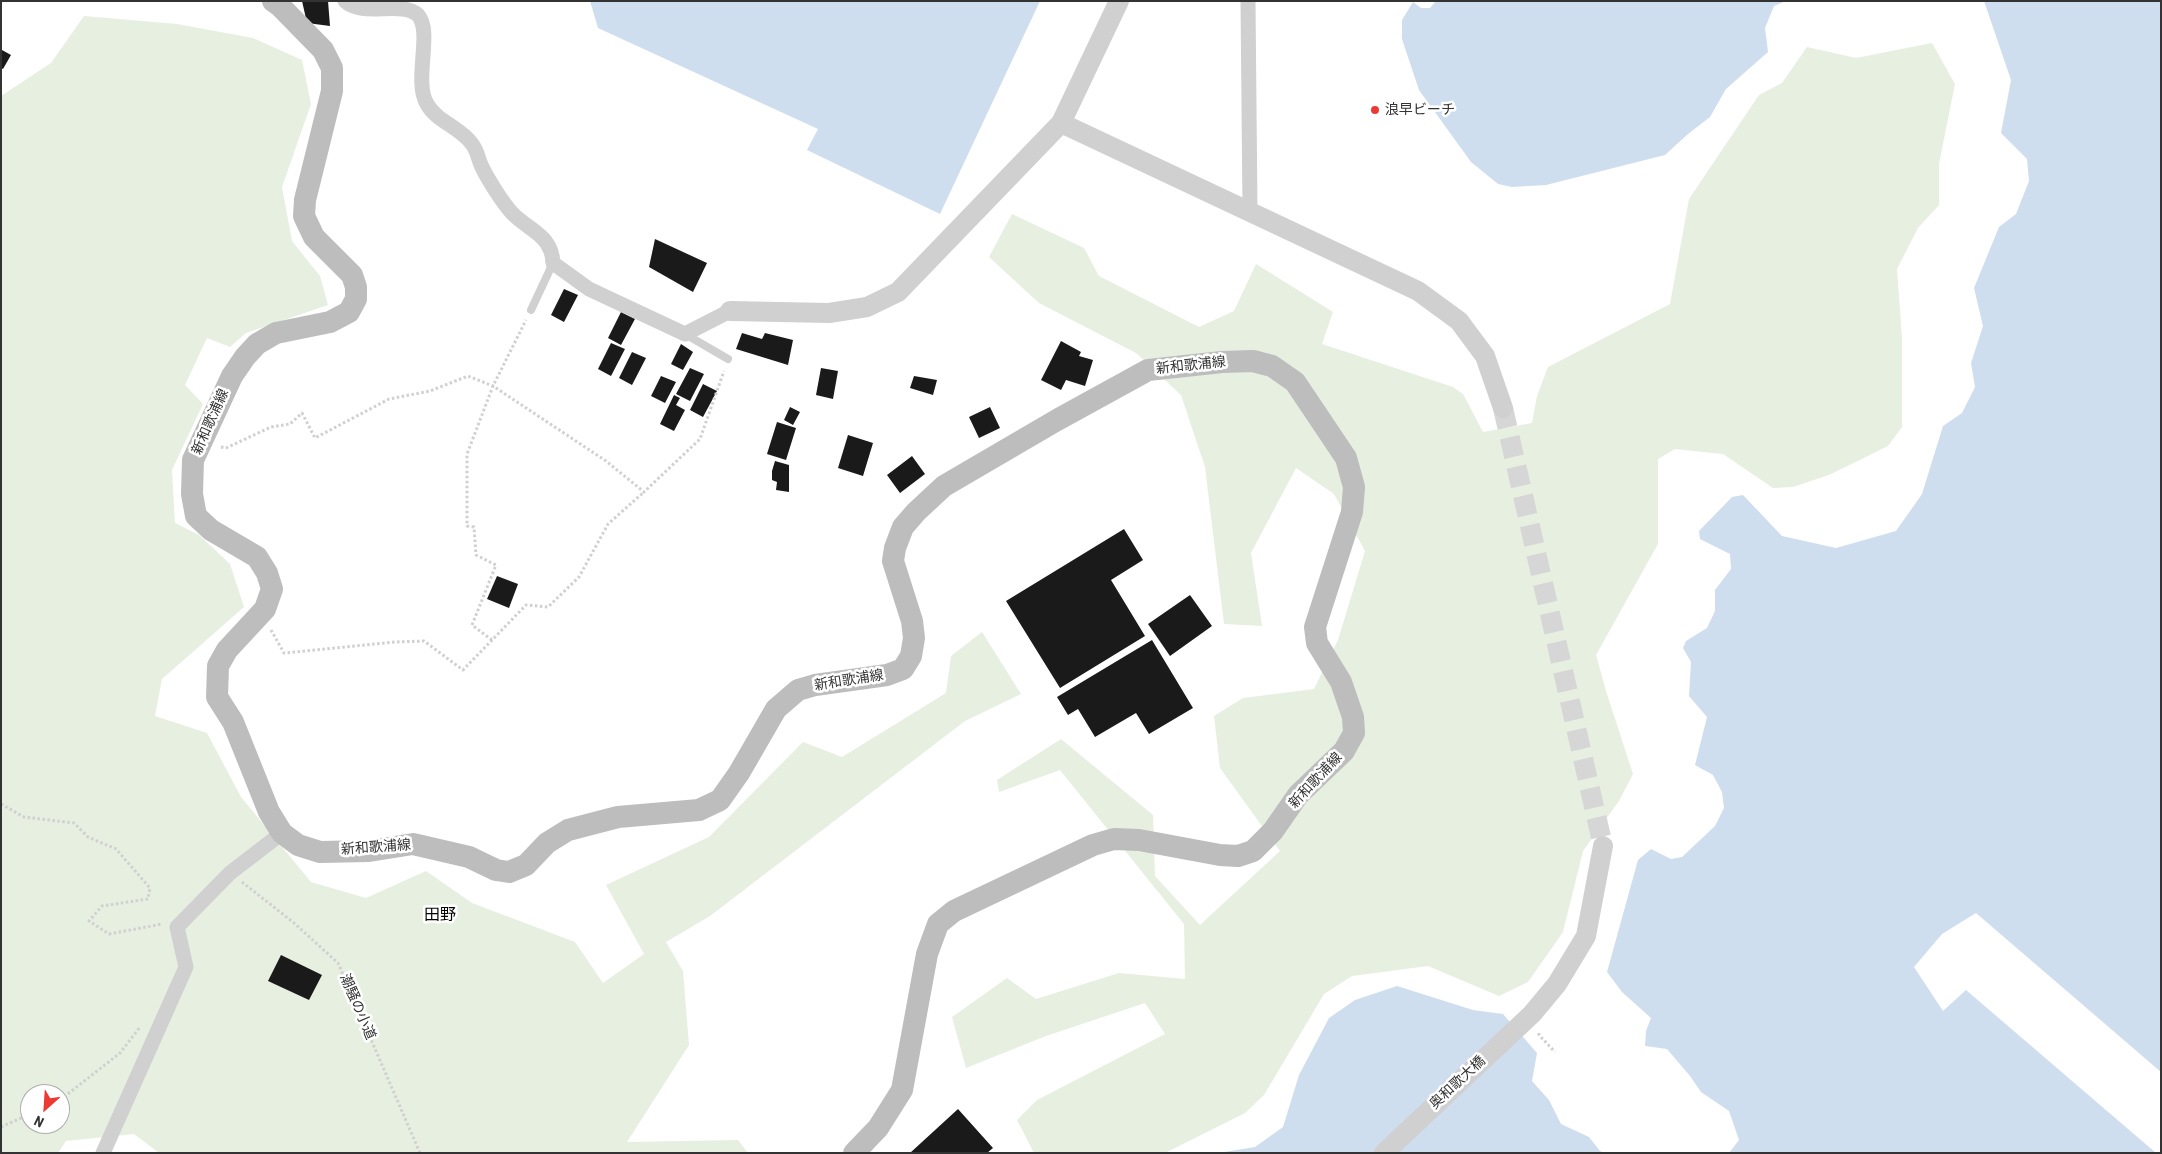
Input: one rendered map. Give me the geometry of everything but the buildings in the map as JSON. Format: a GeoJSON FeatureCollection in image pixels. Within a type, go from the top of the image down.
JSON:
{"type":"FeatureCollection","features":[{"type":"Feature","properties":{"kind":"main road","name":"新和歌浦線"},"geometry":{"type":"LineString","coordinates":[[273,1],[323,50],[332,68],[332,91],[305,200],[304,216],[314,237],[352,275],[356,286],[356,298],[349,312],[330,322],[276,333],[257,344],[232,376],[193,460],[192,494],[196,516],[211,530],[257,557],[267,573],[272,588],[265,609],[227,650],[218,666],[217,697],[233,722],[269,812],[282,833],[298,845],[320,852],[369,851],[414,844],[469,857],[496,870],[509,872],[526,865],[547,843],[568,830],[618,817],[699,810],[720,800],[739,773],[776,709],[798,690],[815,685],[887,675],[902,669],[911,656],[914,638],[912,621],[893,561],[895,548],[903,527],[916,512],[944,486],[1057,420],[1148,370],[1245,361],[1272,366],[1295,382],[1346,458],[1354,487],[1352,512],[1315,627],[1317,643],[1341,682],[1353,717],[1354,733],[1344,751],[1298,796],[1273,831],[1253,851],[1238,856],[1220,855],[1138,840],[1114,839],[1093,845],[954,911],[938,924],[927,954],[902,1090],[878,1128],[854,1153]]}},
{"type":"Feature","properties":{"kind":"street"},"geometry":{"type":"LineString","coordinates":[[346,1],[348,4],[366,8],[405,7],[418,14],[423,25],[422,88],[427,104],[440,118],[458,129],[473,145],[482,167],[512,213],[535,230],[553,251],[553,263],[588,289],[685,334],[730,311],[829,313],[867,307],[898,292],[1062,123],[1119,1]]}},
{"type":"Feature","properties":{"kind":"street"},"geometry":{"type":"LineString","coordinates":[[1248,1],[1250,212]]}},
{"type":"Feature","properties":{"kind":"street"},"geometry":{"type":"LineString","coordinates":[[1062,123],[1418,291],[1458,321],[1485,356],[1503,408]]}},
{"type":"Feature","properties":{"kind":"street"},"geometry":{"type":"LineString","coordinates":[[103,1153],[186,967],[177,927],[230,873],[282,833]]}},
{"type":"Feature","properties":{"kind":"street","name":"奥和歌大橋"},"geometry":{"type":"LineString","coordinates":[[1384,1153],[1532,1014],[1557,984],[1586,936],[1603,846]]}},
{"type":"Feature","properties":{"kind":"lane"},"geometry":{"type":"LineString","coordinates":[[531,310],[553,263]]}},
{"type":"Feature","properties":{"kind":"lane"},"geometry":{"type":"LineString","coordinates":[[685,334],[728,359]]}},
{"type":"Feature","properties":{"kind":"path"},"geometry":{"type":"LineString","coordinates":[[492,640],[472,625],[496,565],[476,556],[474,527],[467,526],[467,454],[494,386],[531,310]]}},
{"type":"Feature","properties":{"kind":"path"},"geometry":{"type":"LineString","coordinates":[[262,613],[284,653],[424,641],[463,670],[526,605],[548,606],[579,577],[608,524],[700,438],[728,359]]}},
{"type":"Feature","properties":{"kind":"path"},"geometry":{"type":"LineString","coordinates":[[201,444],[226,448],[271,427],[290,424],[302,413],[315,438],[389,399],[430,391],[468,376],[494,386],[606,461],[644,492]]}},
{"type":"Feature","properties":{"kind":"path"},"geometry":{"type":"LineString","coordinates":[[1,804],[24,817],[74,823],[88,837],[116,849],[150,888],[148,899],[102,906],[89,921],[109,934],[161,924],[177,927]]}},
{"type":"Feature","properties":{"kind":"path","name":"潮騒の小道"},"geometry":{"type":"LineString","coordinates":[[230,873],[294,923],[338,963],[420,1153]]}},
{"type":"Feature","properties":{"kind":"path"},"geometry":{"type":"LineString","coordinates":[[70,1092],[120,1053],[144,1022]]}},
{"type":"Feature","properties":{"kind":"path"},"geometry":{"type":"LineString","coordinates":[[1539,1035],[1555,1052]]}},
{"type":"Feature","properties":{"kind":"path"},"geometry":{"type":"LineString","coordinates":[[1,1127],[20,1118]]}},
{"type":"Feature","properties":{"kind":"shaded area"},"geometry":{"type":"Polygon","coordinates":[[[84,16],[177,24],[253,38],[302,60],[311,104],[282,187],[292,241],[320,276],[328,305],[246,333],[230,347],[207,338],[185,385],[203,404],[172,470],[175,523],[199,535],[230,564],[244,607],[162,679],[155,716],[207,733],[241,797],[311,882],[366,898],[426,871],[472,903],[575,942],[603,983],[644,954],[606,885],[709,837],[803,742],[842,757],[946,693],[951,656],[982,632],[1021,694],[965,721],[710,916],[666,942],[683,971],[689,1045],[627,1142],[738,1140],[748,1153],[159,1153],[134,1134],[66,1141],[58,1153],[1,1153],[1,96],[51,63],[84,16]]]}},
{"type":"Feature","properties":{"kind":"shaded area"},"geometry":{"type":"Polygon","coordinates":[[[1932,43],[1955,84],[1939,164],[1939,205],[1918,228],[1897,269],[1902,338],[1902,427],[1888,446],[1829,475],[1793,487],[1773,488],[1723,454],[1675,449],[1658,459],[1658,544],[1596,655],[1633,774],[1619,801],[1583,851],[1563,932],[1528,982],[1499,996],[1428,966],[1352,976],[1324,994],[1264,1095],[1245,1113],[1165,1153],[1034,1153],[1017,1120],[1037,1100],[1165,1034],[1145,1003],[1046,1036],[966,1068],[952,1017],[1007,978],[1036,999],[1119,973],[1185,979],[1184,924],[1060,770],[999,792],[997,780],[1061,739],[1153,815],[1155,876],[1200,925],[1280,851],[1220,768],[1214,716],[1243,698],[1314,689],[1338,640],[1365,551],[1334,494],[1296,468],[1251,553],[1262,626],[1224,624],[1205,467],[1181,395],[1136,353],[1039,303],[989,257],[1012,214],[1084,248],[1099,276],[1199,327],[1234,311],[1256,264],[1333,312],[1322,344],[1453,387],[1463,394],[1483,432],[1532,423],[1537,396],[1548,367],[1670,304],[1689,199],[1759,95],[1782,83],[1807,47],[1856,58],[1932,43]]]}},
{"type":"Feature","properties":{"kind":"water"},"geometry":{"type":"Polygon","coordinates":[[[590,1],[1040,1],[940,214],[807,150],[818,129],[598,28],[590,1]]]}},
{"type":"Feature","properties":{"kind":"water"},"geometry":{"type":"Polygon","coordinates":[[[1436,1],[1786,1],[1774,6],[1765,28],[1768,52],[1726,89],[1710,117],[1665,155],[1546,185],[1512,187],[1498,184],[1471,162],[1419,90],[1402,39],[1402,20],[1413,2],[1421,8],[1430,8],[1436,1]]]}},
{"type":"Feature","properties":{"kind":"water"},"geometry":{"type":"Polygon","coordinates":[[[1984,1],[2161,1],[2161,1153],[1729,1153],[1739,1140],[1729,1111],[1701,1092],[1667,1049],[1645,1046],[1646,1031],[1651,1018],[1622,992],[1607,972],[1638,860],[1651,849],[1671,859],[1682,857],[1715,826],[1724,808],[1722,792],[1713,775],[1695,765],[1707,717],[1689,696],[1691,662],[1683,648],[1686,641],[1707,628],[1715,611],[1715,590],[1731,569],[1730,554],[1700,539],[1699,531],[1732,497],[1743,495],[1782,536],[1836,548],[1896,531],[1922,494],[1943,426],[1962,413],[1975,387],[1971,363],[1983,326],[1974,288],[1999,227],[2016,214],[2029,181],[2027,159],[2001,133],[2011,80],[1984,1]]]}},
{"type":"Feature","properties":{"kind":"water"},"geometry":{"type":"Polygon","coordinates":[[[1397,986],[1473,1010],[1503,1014],[1537,1053],[1532,1081],[1549,1100],[1561,1124],[1589,1137],[1600,1151],[1604,1153],[1218,1153],[1255,1147],[1283,1127],[1299,1075],[1329,1018],[1355,1000],[1397,986]]]}},
{"type":"Feature","properties":{"kind":"pier"},"geometry":{"type":"Polygon","coordinates":[[[1976,913],[2161,1072],[2161,1153],[2156,1153],[1966,990],[1943,1011],[1914,967],[1942,934],[1976,913]]]}},
{"type":"Feature","properties":{"kind":"tunnel"},"geometry":{"type":"LineString","coordinates":[[1503,408],[1603,846]]}},
{"type":"Feature","properties":{"kind":"place","name":"浪早ビーチ"},"geometry":{"type":"Point","coordinates":[1375,110]}},
{"type":"Feature","properties":{"kind":"district","name":"田野"},"geometry":{"type":"Point","coordinates":[440,916]}}]}
